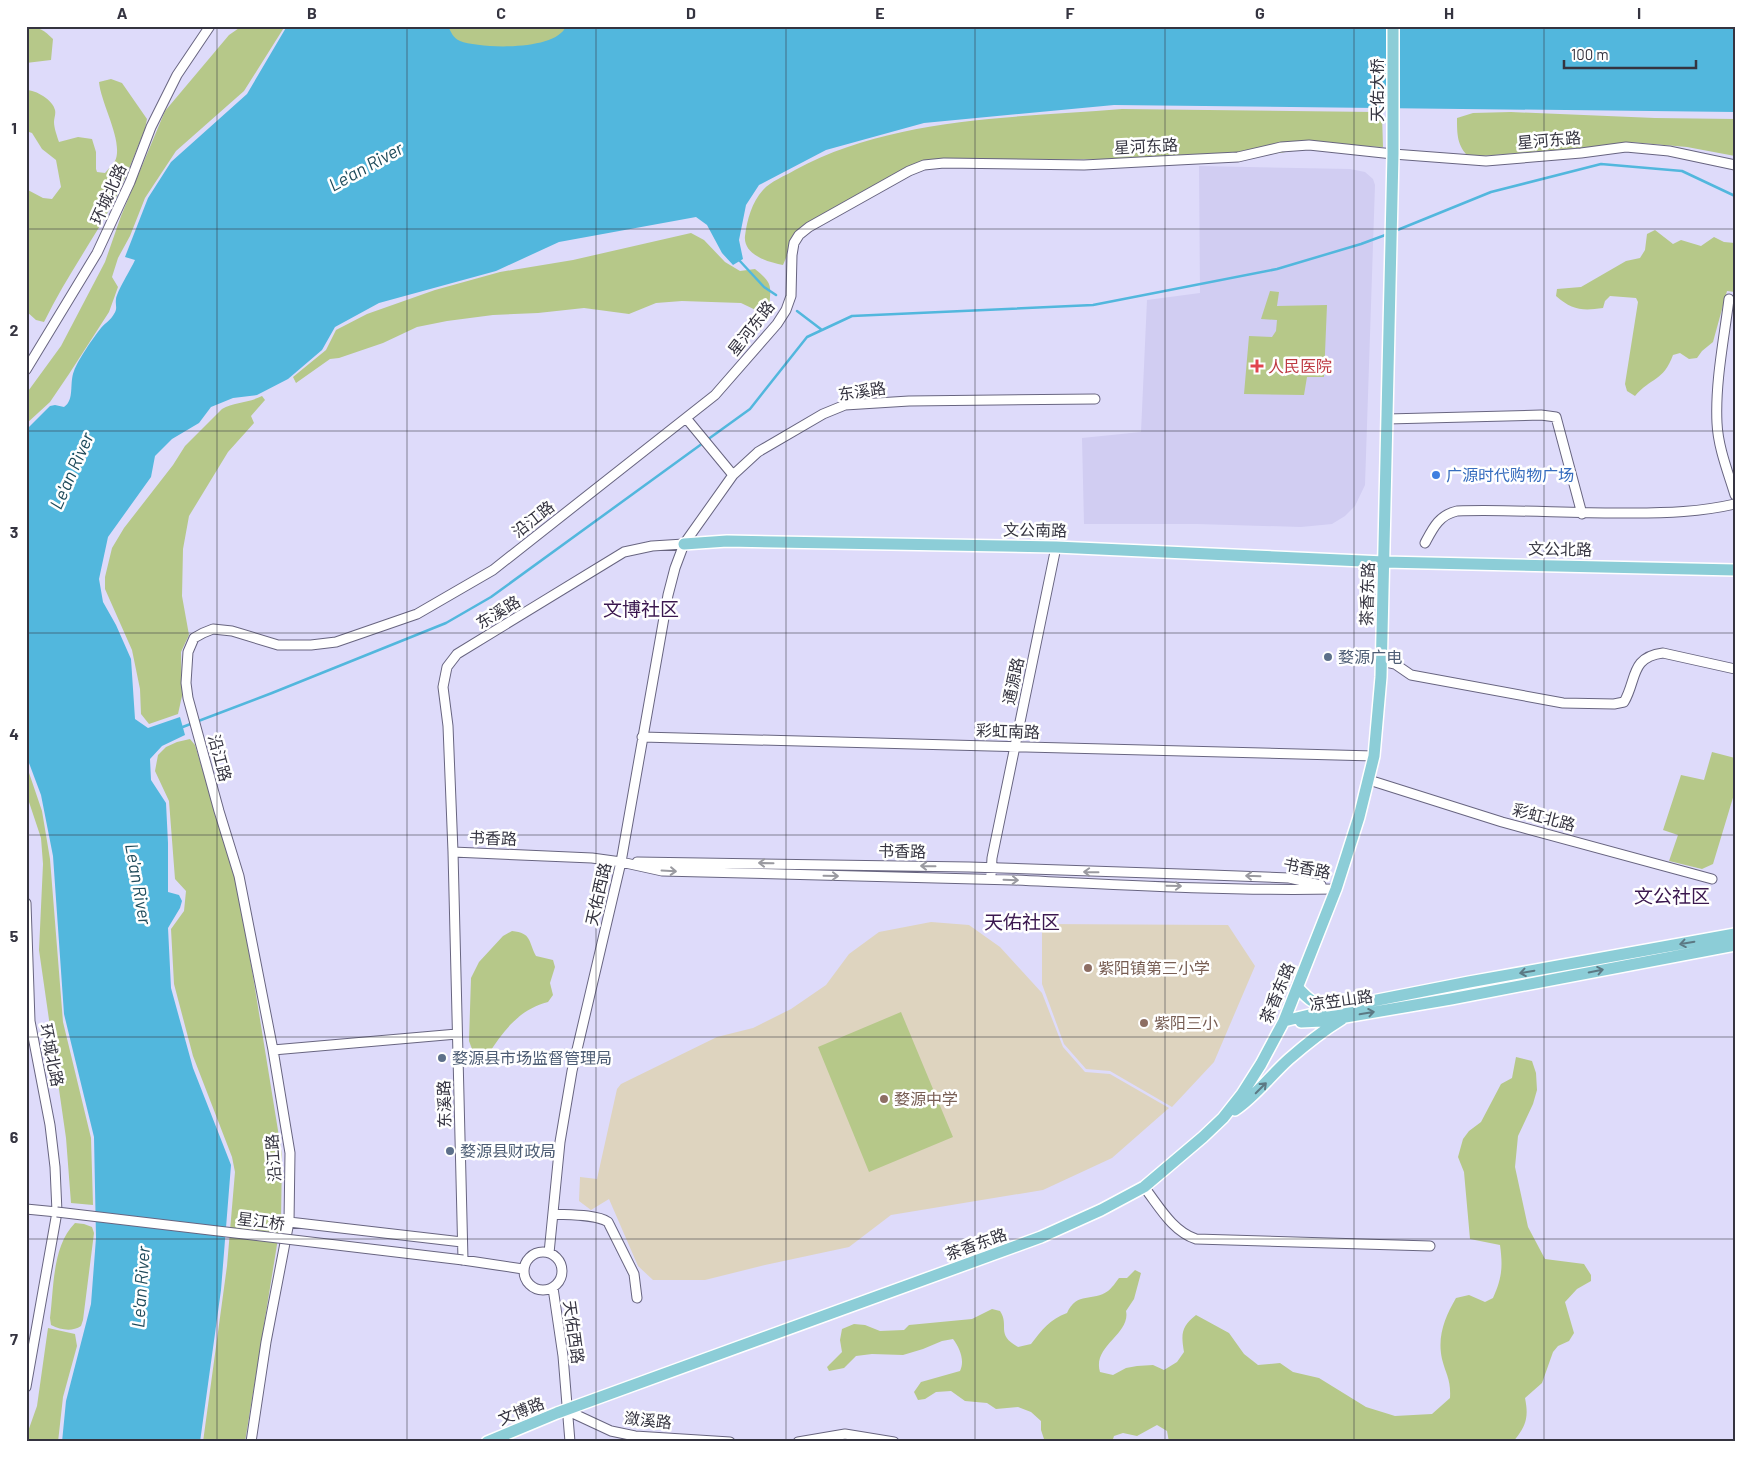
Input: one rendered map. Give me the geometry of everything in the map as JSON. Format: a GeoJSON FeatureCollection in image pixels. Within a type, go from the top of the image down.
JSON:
{"type":"FeatureCollection","features":[{"type":"Feature","properties":{"kind":"main road","name":"天佑大桥"},"geometry":{"type":"LineString","coordinates":[[1393,26],[1393,154]]}},
{"type":"Feature","properties":{"kind":"main road","name":"茶香东路"},"geometry":{"type":"LineString","coordinates":[[568,1411],[1041,1238],[1100,1210],[1144,1187],[1184,1154],[1223,1118],[1252,1079],[1284,1021],[1336,888],[1360,817],[1374,756],[1381,660],[1393,154]]}},
{"type":"Feature","properties":{"kind":"main road","name":"文公南路"},"geometry":{"type":"LineString","coordinates":[[684,544],[727,541],[1056,547],[1384,562]]}},
{"type":"Feature","properties":{"kind":"main road","name":"文公北路"},"geometry":{"type":"LineString","coordinates":[[1384,562],[1735,570]]}},
{"type":"Feature","properties":{"kind":"main road","name":"凉笠山路"},"geometry":{"type":"LineString","coordinates":[[1347,1011],[1735,934]]}},
{"type":"Feature","properties":{"kind":"main road","name":"凉笠山路"},"geometry":{"type":"LineString","coordinates":[[1284,1021],[1460,997],[1735,945]]}},
{"type":"Feature","properties":{"kind":"main road"},"geometry":{"type":"LineString","coordinates":[[1298,988],[1317,1004],[1347,1011]]}},
{"type":"Feature","properties":{"kind":"main road"},"geometry":{"type":"LineString","coordinates":[[1223,1118],[1256,1094],[1296,1053],[1347,1011]]}},
{"type":"Feature","properties":{"kind":"main road","name":"文博路"},"geometry":{"type":"LineString","coordinates":[[487,1442],[568,1411]]}},
{"type":"Feature","properties":{"kind":"street","name":"环城北路"},"geometry":{"type":"LineString","coordinates":[[26,370],[97,254],[130,182],[151,127],[178,74],[210,26]]}},
{"type":"Feature","properties":{"kind":"street","name":"星河东路"},"geometry":{"type":"LineString","coordinates":[[686,418],[715,396],[777,324],[786,310],[791,296],[794,243],[799,235],[809,227],[924,165],[944,163],[1084,165],[1238,156],[1281,147],[1309,144],[1393,154],[1486,161],[1626,147],[1670,151],[1735,165]]}},
{"type":"Feature","properties":{"kind":"street"},"geometry":{"type":"LineString","coordinates":[[1729,299],[1716,402],[1717,425],[1727,470],[1735,495]]}},
{"type":"Feature","properties":{"kind":"street","name":"东溪路"},"geometry":{"type":"LineString","coordinates":[[462,1260],[453,852],[448,726],[443,687],[447,667],[457,654],[624,552],[652,546],[684,544],[733,475],[758,452],[823,414],[845,405],[909,401],[1095,399]]}},
{"type":"Feature","properties":{"kind":"street"},"geometry":{"type":"LineString","coordinates":[[1388,419],[1540,415],[1556,417],[1582,514]]}},
{"type":"Feature","properties":{"kind":"street"},"geometry":{"type":"LineString","coordinates":[[686,418],[733,475]]}},
{"type":"Feature","properties":{"kind":"street","name":"沿江路"},"geometry":{"type":"LineString","coordinates":[[250,1442],[266,1342],[289,1222],[290,1153],[273,1050],[239,876],[188,698],[186,671],[188,652],[194,638],[213,630],[232,631],[278,645],[311,645],[336,642],[417,614],[493,570],[686,418]]}},
{"type":"Feature","properties":{"kind":"street"},"geometry":{"type":"LineString","coordinates":[[1425,543],[1438,520],[1457,511],[1582,514],[1681,513],[1711,510],[1735,504]]}},
{"type":"Feature","properties":{"kind":"street","name":"天佑西路"},"geometry":{"type":"LineString","coordinates":[[549,1253],[560,1142],[572,1070],[621,862],[668,595],[674,568],[684,544]]}},
{"type":"Feature","properties":{"kind":"street","name":"通源路"},"geometry":{"type":"LineString","coordinates":[[991,880],[991,869],[1015,746],[1056,547]]}},
{"type":"Feature","properties":{"kind":"street"},"geometry":{"type":"LineString","coordinates":[[1381,660],[1395,664],[1411,674],[1563,703],[1614,704],[1624,702],[1633,676],[1640,663],[1652,654],[1664,653],[1735,669]]}},
{"type":"Feature","properties":{"kind":"street","name":"彩虹南路"},"geometry":{"type":"LineString","coordinates":[[642,737],[1374,756]]}},
{"type":"Feature","properties":{"kind":"street","name":"彩虹北路"},"geometry":{"type":"LineString","coordinates":[[1369,780],[1502,822],[1712,879]]}},
{"type":"Feature","properties":{"kind":"street","name":"书香路"},"geometry":{"type":"LineString","coordinates":[[453,852],[592,858],[662,871],[1288,890],[1336,888]]}},
{"type":"Feature","properties":{"kind":"street","name":"书香路"},"geometry":{"type":"LineString","coordinates":[[621,862],[991,869],[1289,878],[1336,888]]}},
{"type":"Feature","properties":{"kind":"street","name":"环城北路"},"geometry":{"type":"LineString","coordinates":[[26,903],[28,1021],[50,1125],[55,1167],[57,1212],[26,1387]]}},
{"type":"Feature","properties":{"kind":"street"},"geometry":{"type":"LineString","coordinates":[[273,1050],[457,1034]]}},
{"type":"Feature","properties":{"kind":"street"},"geometry":{"type":"LineString","coordinates":[[1144,1187],[1177,1229],[1186,1236],[1196,1239],[1430,1246]]}},
{"type":"Feature","properties":{"kind":"street","name":"星江桥"},"geometry":{"type":"LineString","coordinates":[[26,1209],[462,1260],[523,1269]]}},
{"type":"Feature","properties":{"kind":"street"},"geometry":{"type":"LineString","coordinates":[[553,1214],[592,1217],[608,1222],[634,1274],[637,1298]]}},
{"type":"Feature","properties":{"kind":"street"},"geometry":{"type":"LineString","coordinates":[[289,1222],[462,1242]]}},
{"type":"Feature","properties":{"kind":"street"},"geometry":{"type":"LineString","coordinates":[[543,1252],[549,1253],[558,1259],[562,1269],[560,1280],[553,1288],[541,1291],[530,1286],[523,1269],[528,1258],[532,1255],[543,1252]]}},
{"type":"Feature","properties":{"kind":"street","name":"天佑西路"},"geometry":{"type":"LineString","coordinates":[[553,1288],[559,1324],[570,1442]]}},
{"type":"Feature","properties":{"kind":"street","name":"潋溪路"},"geometry":{"type":"LineString","coordinates":[[568,1411],[620,1434],[730,1442]]}},
{"type":"Feature","properties":{"kind":"street"},"geometry":{"type":"LineString","coordinates":[[798,1442],[845,1434],[894,1442]]}},
{"type":"Feature","properties":{"kind":"shaded area","name":"人民医院"},"geometry":{"type":"Polygon","coordinates":[[[1199,166],[1350,169],[1365,172],[1373,179],[1375,185],[1365,485],[1355,506],[1345,516],[1332,524],[1301,527],[1197,524],[1084,524],[1082,438],[1141,432],[1147,300],[1200,293],[1199,166]]]}},
{"type":"Feature","properties":{"kind":"shaded area","name":"婺源中学"},"geometry":{"type":"Polygon","coordinates":[[[931,922],[969,925],[1000,947],[1042,993],[1063,1047],[1085,1072],[1110,1074],[1169,1108],[1112,1158],[1043,1190],[891,1215],[849,1247],[705,1280],[653,1280],[638,1266],[609,1199],[591,1210],[579,1201],[580,1177],[597,1179],[617,1089],[621,1084],[717,1037],[753,1028],[791,1009],[826,985],[849,954],[879,932],[931,922]]]}},
{"type":"Feature","properties":{"kind":"shaded area","name":"紫阳三小"},"geometry":{"type":"Polygon","coordinates":[[[1042,924],[1228,925],[1255,966],[1214,1062],[1172,1107],[1110,1071],[1086,1069],[1064,1044],[1042,984],[1042,924]]]}},
{"type":"Feature","properties":{"kind":"green space"},"geometry":{"type":"Polygon","coordinates":[[[26,26],[41,30],[53,39],[51,60],[26,63],[26,26]]]}},
{"type":"Feature","properties":{"kind":"green space"},"geometry":{"type":"Polygon","coordinates":[[[242,26],[285,26],[244,91],[176,151],[145,198],[130,236],[118,258],[112,277],[118,287],[109,312],[50,402],[26,424],[26,394],[61,346],[105,262],[121,216],[165,111],[229,35],[242,26]]]}},
{"type":"Feature","properties":{"kind":"green space"},"geometry":{"type":"Polygon","coordinates":[[[415,26],[593,26],[585,34],[489,56],[415,26]]]}},
{"type":"Feature","properties":{"kind":"green space"},"geometry":{"type":"Polygon","coordinates":[[[111,79],[122,83],[147,119],[145,129],[122,185],[105,218],[44,322],[36,320],[26,311],[26,189],[43,198],[52,199],[61,187],[56,160],[42,149],[32,133],[26,131],[26,90],[44,96],[54,106],[54,127],[59,142],[78,137],[92,139],[96,152],[97,172],[105,173],[115,161],[117,144],[99,82],[111,79]]]}},
{"type":"Feature","properties":{"kind":"green space"},"geometry":{"type":"Polygon","coordinates":[[[1122,109],[1375,112],[1382,115],[1383,147],[1353,146],[1293,151],[1220,161],[1111,159],[924,163],[806,226],[789,251],[783,265],[770,262],[752,253],[745,243],[751,212],[763,190],[778,179],[832,153],[872,139],[954,123],[1122,109]]]}},
{"type":"Feature","properties":{"kind":"green space"},"geometry":{"type":"Polygon","coordinates":[[[1511,112],[1735,119],[1735,156],[1687,147],[1630,142],[1582,148],[1469,157],[1465,153],[1460,144],[1457,118],[1473,113],[1511,112]]]}},
{"type":"Feature","properties":{"kind":"green space"},"geometry":{"type":"Polygon","coordinates":[[[1655,230],[1673,244],[1681,240],[1701,246],[1714,237],[1724,242],[1735,243],[1735,292],[1727,291],[1713,342],[1697,358],[1689,359],[1680,353],[1673,355],[1661,375],[1646,385],[1635,396],[1627,391],[1625,384],[1638,302],[1636,298],[1610,296],[1605,301],[1603,308],[1583,309],[1572,307],[1556,296],[1557,289],[1581,287],[1626,261],[1640,258],[1645,250],[1647,234],[1655,230]]]}},
{"type":"Feature","properties":{"kind":"green space"},"geometry":{"type":"Polygon","coordinates":[[[691,233],[704,240],[725,262],[740,271],[755,269],[761,274],[768,282],[770,290],[769,308],[762,313],[741,303],[682,301],[656,303],[629,314],[584,308],[493,315],[447,321],[417,327],[383,343],[339,358],[330,359],[296,383],[293,377],[326,350],[336,330],[367,314],[435,290],[500,272],[573,260],[691,233]]]}},
{"type":"Feature","properties":{"kind":"green space"},"geometry":{"type":"Polygon","coordinates":[[[1270,291],[1279,292],[1277,306],[1327,305],[1324,377],[1307,377],[1304,395],[1244,394],[1249,336],[1272,337],[1276,331],[1277,320],[1261,319],[1270,291]]]}},
{"type":"Feature","properties":{"kind":"green space"},"geometry":{"type":"Polygon","coordinates":[[[262,396],[265,400],[251,416],[254,423],[228,452],[189,516],[183,549],[182,596],[189,635],[181,652],[182,696],[178,714],[149,724],[141,714],[140,689],[132,650],[105,589],[105,577],[112,548],[124,528],[173,465],[185,446],[222,409],[262,396]]]}},
{"type":"Feature","properties":{"kind":"green space"},"geometry":{"type":"Polygon","coordinates":[[[190,739],[195,745],[235,877],[282,1155],[281,1220],[245,1442],[203,1442],[227,1266],[235,1172],[232,1157],[193,1056],[174,984],[171,929],[184,911],[186,891],[175,879],[169,801],[155,771],[158,755],[166,747],[190,739]]]}},
{"type":"Feature","properties":{"kind":"green space"},"geometry":{"type":"Polygon","coordinates":[[[1712,752],[1735,758],[1735,791],[1713,864],[1702,869],[1669,861],[1678,835],[1663,830],[1681,775],[1704,780],[1712,752]]]}},
{"type":"Feature","properties":{"kind":"green space"},"geometry":{"type":"Polygon","coordinates":[[[26,764],[42,811],[50,859],[63,1022],[91,1138],[93,1205],[71,1203],[66,1138],[39,950],[43,864],[41,838],[26,793],[26,764]]]}},
{"type":"Feature","properties":{"kind":"green space"},"geometry":{"type":"Polygon","coordinates":[[[512,931],[526,936],[536,956],[553,960],[555,967],[550,983],[553,995],[548,1002],[538,1005],[521,1015],[501,1036],[489,1053],[480,1054],[472,1049],[469,1041],[471,978],[479,962],[503,936],[512,931]]]}},
{"type":"Feature","properties":{"kind":"green space"},"geometry":{"type":"Polygon","coordinates":[[[901,1012],[953,1137],[869,1172],[818,1047],[901,1012]]]}},
{"type":"Feature","properties":{"kind":"green space"},"geometry":{"type":"Polygon","coordinates":[[[1516,1057],[1532,1061],[1536,1073],[1537,1090],[1533,1104],[1518,1136],[1515,1167],[1528,1227],[1545,1259],[1584,1264],[1591,1275],[1591,1281],[1577,1289],[1565,1302],[1574,1333],[1569,1341],[1558,1346],[1553,1352],[1542,1383],[1525,1398],[1527,1411],[1525,1422],[1513,1442],[1169,1442],[1167,1431],[1157,1425],[1137,1436],[1123,1433],[1114,1436],[1112,1442],[1045,1442],[1041,1430],[1041,1421],[1031,1412],[1018,1407],[996,1409],[987,1403],[965,1401],[951,1391],[936,1392],[925,1399],[918,1400],[914,1392],[921,1382],[960,1371],[961,1355],[953,1339],[903,1355],[872,1354],[856,1356],[844,1368],[829,1371],[827,1367],[842,1352],[840,1340],[842,1329],[854,1324],[865,1325],[880,1331],[904,1330],[909,1325],[972,1319],[992,1309],[1000,1311],[1003,1316],[1005,1334],[1011,1342],[1018,1347],[1031,1344],[1047,1326],[1056,1318],[1067,1313],[1071,1306],[1080,1299],[1102,1294],[1109,1290],[1119,1278],[1127,1278],[1135,1270],[1141,1273],[1134,1299],[1126,1311],[1123,1327],[1101,1355],[1099,1363],[1100,1372],[1113,1375],[1126,1368],[1153,1365],[1164,1370],[1177,1362],[1184,1352],[1183,1331],[1187,1323],[1196,1315],[1229,1333],[1244,1354],[1258,1365],[1280,1363],[1293,1372],[1319,1378],[1366,1407],[1395,1416],[1432,1414],[1450,1398],[1449,1382],[1442,1359],[1441,1335],[1452,1305],[1456,1298],[1469,1295],[1485,1302],[1493,1298],[1500,1278],[1500,1245],[1470,1239],[1464,1172],[1458,1157],[1463,1139],[1469,1131],[1481,1122],[1501,1084],[1512,1078],[1516,1057]]]}},
{"type":"Feature","properties":{"kind":"green space"},"geometry":{"type":"Polygon","coordinates":[[[75,1223],[92,1227],[94,1233],[83,1320],[81,1326],[66,1330],[51,1325],[50,1318],[58,1255],[67,1232],[75,1223]]]}},
{"type":"Feature","properties":{"kind":"green space"},"geometry":{"type":"Polygon","coordinates":[[[48,1328],[75,1334],[77,1346],[63,1397],[58,1442],[26,1442],[37,1406],[48,1328]]]}},
{"type":"Feature","properties":{"kind":"water","name":"Le'an River"},"geometry":{"type":"Polygon","coordinates":[[[287,26],[448,26],[454,37],[470,44],[518,46],[549,40],[560,34],[566,26],[1735,26],[1735,112],[1114,105],[924,123],[826,150],[759,185],[746,205],[739,240],[743,259],[733,265],[722,253],[707,225],[696,217],[559,242],[496,271],[379,303],[335,327],[322,350],[288,379],[257,395],[233,398],[211,407],[199,423],[172,439],[155,456],[151,477],[108,537],[99,579],[103,602],[116,625],[131,659],[135,719],[148,728],[180,717],[185,735],[162,746],[150,759],[151,780],[166,803],[168,892],[179,895],[182,901],[168,928],[171,988],[193,1068],[231,1165],[221,1290],[200,1442],[62,1442],[66,1401],[91,1304],[96,1238],[94,1137],[64,1014],[53,856],[41,795],[26,755],[26,430],[50,406],[64,407],[70,400],[76,366],[94,337],[115,312],[117,295],[135,260],[125,257],[148,198],[171,162],[247,94],[287,26]]]}},
{"type":"Feature","properties":{"kind":"waterway"},"geometry":{"type":"LineString","coordinates":[[1395,231],[1491,192],[1601,164],[1682,171],[1735,196]]}},
{"type":"Feature","properties":{"kind":"waterway"},"geometry":{"type":"LineString","coordinates":[[707,440],[750,409],[807,337],[852,316],[1093,305],[1277,269],[1388,234]]}},
{"type":"Feature","properties":{"kind":"waterway"},"geometry":{"type":"LineString","coordinates":[[739,260],[764,287],[776,295]]}},
{"type":"Feature","properties":{"kind":"waterway"},"geometry":{"type":"LineString","coordinates":[[797,311],[822,330]]}},
{"type":"Feature","properties":{"kind":"waterway"},"geometry":{"type":"LineString","coordinates":[[180,728],[446,623],[491,597],[703,443]]}},
{"type":"Feature","properties":{"kind":"place","name":"人民医院"},"geometry":{"type":"Point","coordinates":[1257,366]}},
{"type":"Feature","properties":{"kind":"place","name":"广源时代购物广场"},"geometry":{"type":"Point","coordinates":[1436,475]}},
{"type":"Feature","properties":{"kind":"place","name":"婺源广电"},"geometry":{"type":"Point","coordinates":[1328,657]}},
{"type":"Feature","properties":{"kind":"place","name":"紫阳镇第三小学"},"geometry":{"type":"Point","coordinates":[1088,968]}},
{"type":"Feature","properties":{"kind":"place","name":"紫阳三小"},"geometry":{"type":"Point","coordinates":[1144,1023]}},
{"type":"Feature","properties":{"kind":"place","name":"婺源县市场监督管理局"},"geometry":{"type":"Point","coordinates":[442,1058]}},
{"type":"Feature","properties":{"kind":"place","name":"婺源中学"},"geometry":{"type":"Point","coordinates":[884,1099]}},
{"type":"Feature","properties":{"kind":"place","name":"婺源县财政局"},"geometry":{"type":"Point","coordinates":[450,1151]}},
{"type":"Feature","properties":{"kind":"district","name":"文博社区"},"geometry":{"type":"Point","coordinates":[641,609]}},
{"type":"Feature","properties":{"kind":"district","name":"文公社区"},"geometry":{"type":"Point","coordinates":[1672,896]}},
{"type":"Feature","properties":{"kind":"district","name":"天佑社区"},"geometry":{"type":"Point","coordinates":[1022,922]}}]}
